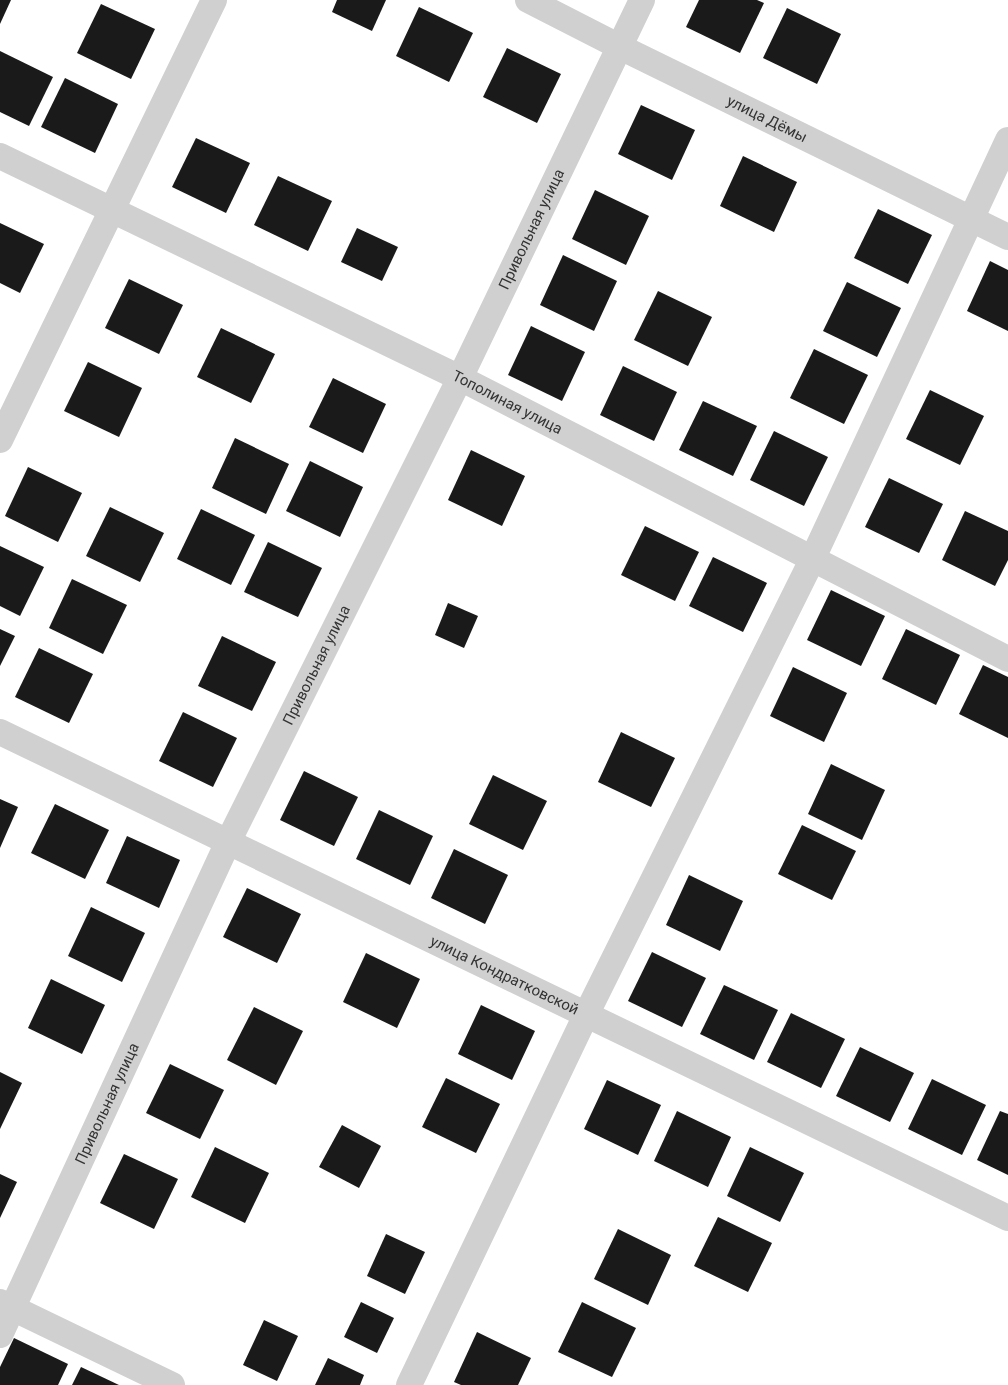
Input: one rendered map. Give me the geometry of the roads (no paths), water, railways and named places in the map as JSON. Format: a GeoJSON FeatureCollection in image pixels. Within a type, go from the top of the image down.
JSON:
{"type":"FeatureCollection","features":[{"type":"Feature","properties":{"kind":"street"},"geometry":{"type":"LineString","coordinates":[[0,440],[214,0]]}},
{"type":"Feature","properties":{"kind":"street","name":"улица Дёмы"},"geometry":{"type":"LineString","coordinates":[[528,0],[1008,237]]}},
{"type":"Feature","properties":{"kind":"street","name":"Привольная улица"},"geometry":{"type":"LineString","coordinates":[[0,1335],[7,1305],[228,842],[460,378],[642,0]]}},
{"type":"Feature","properties":{"kind":"street"},"geometry":{"type":"LineString","coordinates":[[409,1385],[586,1015],[812,560],[1008,140]]}},
{"type":"Feature","properties":{"kind":"street","name":"Тополиная улица"},"geometry":{"type":"LineString","coordinates":[[0,156],[460,378],[1008,659]]}},
{"type":"Feature","properties":{"kind":"street","name":"улица Кондратковской"},"geometry":{"type":"LineString","coordinates":[[0,732],[1008,1218]]}},
{"type":"Feature","properties":{"kind":"street"},"geometry":{"type":"LineString","coordinates":[[7,1305],[172,1385]]}}]}
